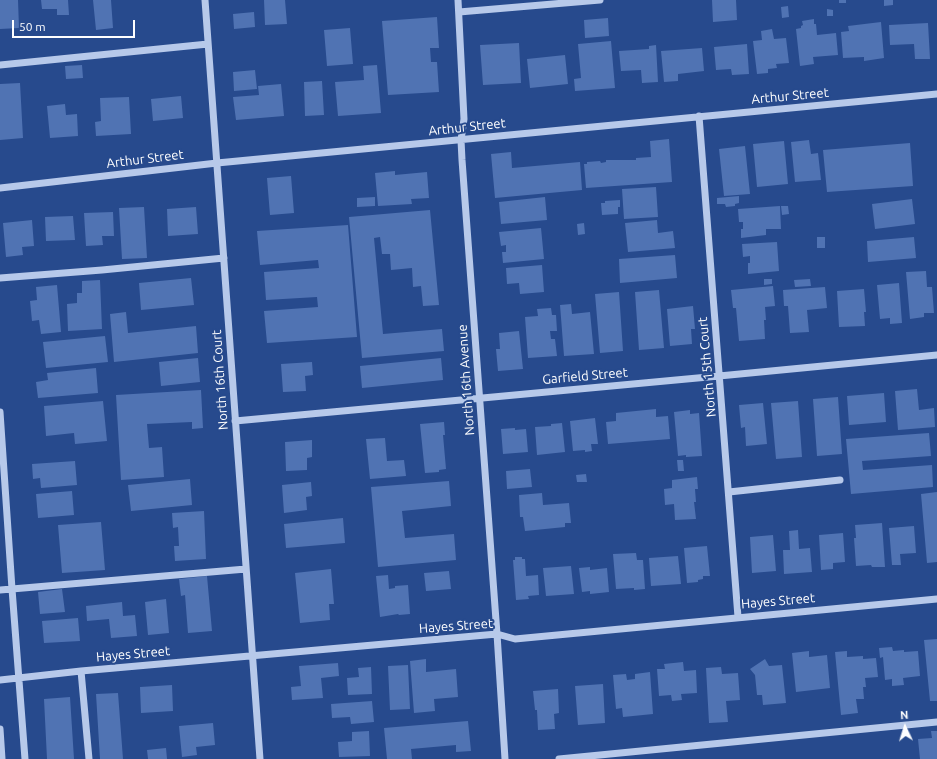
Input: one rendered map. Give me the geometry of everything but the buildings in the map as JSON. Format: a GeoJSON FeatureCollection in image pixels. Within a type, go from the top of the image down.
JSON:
{"type":"FeatureCollection","features":[{"type":"Feature","properties":{"kind":"street","name":"North 16th Court"},"geometry":{"type":"LineString","coordinates":[[205,0],[260,759]]}},
{"type":"Feature","properties":{"kind":"street","name":"North 16th Avenue"},"geometry":{"type":"LineString","coordinates":[[458,0],[464,119],[461,140],[505,759]]}},
{"type":"Feature","properties":{"kind":"street"},"geometry":{"type":"LineString","coordinates":[[459,12],[600,0]]}},
{"type":"Feature","properties":{"kind":"street"},"geometry":{"type":"LineString","coordinates":[[0,65],[208,44]]}},
{"type":"Feature","properties":{"kind":"street","name":"Arthur Street"},"geometry":{"type":"LineString","coordinates":[[0,188],[217,163],[937,94]]}},
{"type":"Feature","properties":{"kind":"street","name":"North 15th Court"},"geometry":{"type":"LineString","coordinates":[[699,116],[738,617]]}},
{"type":"Feature","properties":{"kind":"street"},"geometry":{"type":"LineString","coordinates":[[0,278],[224,258]]}},
{"type":"Feature","properties":{"kind":"street","name":"Garfield Street"},"geometry":{"type":"LineString","coordinates":[[235,421],[937,355]]}},
{"type":"Feature","properties":{"kind":"street"},"geometry":{"type":"LineString","coordinates":[[0,412],[25,759]]}},
{"type":"Feature","properties":{"kind":"street"},"geometry":{"type":"LineString","coordinates":[[728,492],[840,480]]}},
{"type":"Feature","properties":{"kind":"street"},"geometry":{"type":"LineString","coordinates":[[0,590],[246,569]]}},
{"type":"Feature","properties":{"kind":"street","name":"Hayes Street"},"geometry":{"type":"LineString","coordinates":[[0,680],[81,671],[497,634],[515,639],[937,598]]}},
{"type":"Feature","properties":{"kind":"street"},"geometry":{"type":"LineString","coordinates":[[81,671],[89,759]]}},
{"type":"Feature","properties":{"kind":"street"},"geometry":{"type":"LineString","coordinates":[[559,759],[937,722]]}},
{"type":"Feature","properties":{"kind":"street"},"geometry":{"type":"LineString","coordinates":[[0,729],[2,759]]}}]}
